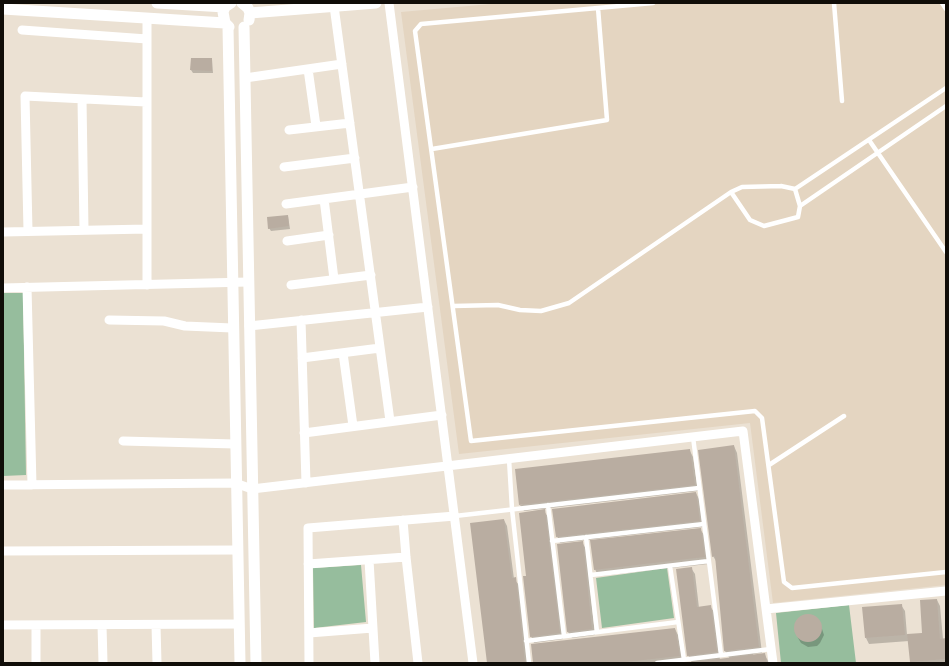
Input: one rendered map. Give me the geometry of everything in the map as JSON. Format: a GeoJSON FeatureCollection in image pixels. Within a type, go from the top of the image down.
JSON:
{"type":"FeatureCollection","features":[{"type":"Feature","properties":{"kind":"street"},"geometry":{"type":"LineString","coordinates":[[157,3],[228,4],[223,18],[226,25],[240,663]]}},
{"type":"Feature","properties":{"kind":"street"},"geometry":{"type":"LineString","coordinates":[[3,10],[147,18],[226,25],[233,29],[244,27],[249,22],[246,6],[334,6],[376,3]]}},
{"type":"Feature","properties":{"kind":"street"},"geometry":{"type":"LineString","coordinates":[[389,3],[473,663]]}},
{"type":"Feature","properties":{"kind":"street"},"geometry":{"type":"LineString","coordinates":[[334,6],[390,421]]}},
{"type":"Feature","properties":{"kind":"street"},"geometry":{"type":"LineString","coordinates":[[146,285],[147,18]]}},
{"type":"Feature","properties":{"kind":"street"},"geometry":{"type":"LineString","coordinates":[[244,27],[256,663]]}},
{"type":"Feature","properties":{"kind":"street"},"geometry":{"type":"LineString","coordinates":[[22,30],[147,39]]}},
{"type":"Feature","properties":{"kind":"street"},"geometry":{"type":"LineString","coordinates":[[245,78],[342,64]]}},
{"type":"Feature","properties":{"kind":"street"},"geometry":{"type":"LineString","coordinates":[[308,69],[316,126]]}},
{"type":"Feature","properties":{"kind":"street"},"geometry":{"type":"LineString","coordinates":[[28,231],[26,96],[146,102]]}},
{"type":"Feature","properties":{"kind":"street"},"geometry":{"type":"LineString","coordinates":[[82,99],[84,230]]}},
{"type":"Feature","properties":{"kind":"street"},"geometry":{"type":"LineString","coordinates":[[290,130],[350,122]]}},
{"type":"Feature","properties":{"kind":"street"},"geometry":{"type":"LineString","coordinates":[[284,166],[355,158]]}},
{"type":"Feature","properties":{"kind":"street"},"geometry":{"type":"LineString","coordinates":[[286,204],[413,187]]}},
{"type":"Feature","properties":{"kind":"street"},"geometry":{"type":"LineString","coordinates":[[324,199],[334,279]]}},
{"type":"Feature","properties":{"kind":"street"},"geometry":{"type":"LineString","coordinates":[[3,232],[147,229]]}},
{"type":"Feature","properties":{"kind":"street"},"geometry":{"type":"LineString","coordinates":[[286,241],[329,235]]}},
{"type":"Feature","properties":{"kind":"street"},"geometry":{"type":"LineString","coordinates":[[291,285],[370,275]]}},
{"type":"Feature","properties":{"kind":"street"},"geometry":{"type":"LineString","coordinates":[[3,288],[248,282]]}},
{"type":"Feature","properties":{"kind":"street"},"geometry":{"type":"LineString","coordinates":[[27,287],[32,485]]}},
{"type":"Feature","properties":{"kind":"street"},"geometry":{"type":"LineString","coordinates":[[249,326],[428,307]]}},
{"type":"Feature","properties":{"kind":"street"},"geometry":{"type":"LineString","coordinates":[[109,320],[164,321],[186,326],[232,328]]}},
{"type":"Feature","properties":{"kind":"street"},"geometry":{"type":"LineString","coordinates":[[301,320],[306,483]]}},
{"type":"Feature","properties":{"kind":"street"},"geometry":{"type":"LineString","coordinates":[[302,358],[380,348]]}},
{"type":"Feature","properties":{"kind":"street"},"geometry":{"type":"LineString","coordinates":[[343,353],[353,426]]}},
{"type":"Feature","properties":{"kind":"street"},"geometry":{"type":"LineString","coordinates":[[304,433],[442,415]]}},
{"type":"Feature","properties":{"kind":"street"},"geometry":{"type":"LineString","coordinates":[[3,485],[235,482],[252,489],[449,467],[743,431],[773,663]]}},
{"type":"Feature","properties":{"kind":"street"},"geometry":{"type":"LineString","coordinates":[[123,441],[234,444]]}},
{"type":"Feature","properties":{"kind":"street"},"geometry":{"type":"LineString","coordinates":[[309,663],[308,528],[455,516]]}},
{"type":"Feature","properties":{"kind":"street"},"geometry":{"type":"LineString","coordinates":[[403,520],[418,663]]}},
{"type":"Feature","properties":{"kind":"street"},"geometry":{"type":"LineString","coordinates":[[3,551],[237,550]]}},
{"type":"Feature","properties":{"kind":"street"},"geometry":{"type":"LineString","coordinates":[[308,564],[406,557]]}},
{"type":"Feature","properties":{"kind":"street"},"geometry":{"type":"LineString","coordinates":[[369,560],[375,663]]}},
{"type":"Feature","properties":{"kind":"street"},"geometry":{"type":"LineString","coordinates":[[766,609],[946,591]]}},
{"type":"Feature","properties":{"kind":"street"},"geometry":{"type":"LineString","coordinates":[[156,624],[156,663]]}},
{"type":"Feature","properties":{"kind":"street"},"geometry":{"type":"LineString","coordinates":[[3,625],[238,624]]}},
{"type":"Feature","properties":{"kind":"street"},"geometry":{"type":"LineString","coordinates":[[36,625],[36,663]]}},
{"type":"Feature","properties":{"kind":"street"},"geometry":{"type":"LineString","coordinates":[[102,625],[103,663]]}},
{"type":"Feature","properties":{"kind":"street"},"geometry":{"type":"LineString","coordinates":[[309,633],[373,628]]}},
{"type":"Feature","properties":{"kind":"lane"},"geometry":{"type":"LineString","coordinates":[[653,3],[420,24],[415,31],[471,441],[754,411],[762,418],[784,582],[792,588],[946,572]]}},
{"type":"Feature","properties":{"kind":"lane"},"geometry":{"type":"LineString","coordinates":[[834,3],[842,101]]}},
{"type":"Feature","properties":{"kind":"lane"},"geometry":{"type":"LineString","coordinates":[[942,3],[946,9]]}},
{"type":"Feature","properties":{"kind":"lane"},"geometry":{"type":"LineString","coordinates":[[432,149],[607,120],[598,8]]}},
{"type":"Feature","properties":{"kind":"lane"},"geometry":{"type":"LineString","coordinates":[[453,306],[498,305],[520,310],[540,311],[569,303],[731,192],[742,187],[780,186],[795,189],[946,88]]}},
{"type":"Feature","properties":{"kind":"lane"},"geometry":{"type":"LineString","coordinates":[[800,206],[946,106]]}},
{"type":"Feature","properties":{"kind":"lane"},"geometry":{"type":"LineString","coordinates":[[869,140],[946,252]]}},
{"type":"Feature","properties":{"kind":"lane"},"geometry":{"type":"LineString","coordinates":[[731,192],[750,220],[764,226],[798,217],[800,206],[795,189]]}},
{"type":"Feature","properties":{"kind":"lane"},"geometry":{"type":"LineString","coordinates":[[768,465],[844,416]]}},
{"type":"Feature","properties":{"kind":"lane"},"geometry":{"type":"LineString","coordinates":[[693,437],[721,655]]}},
{"type":"Feature","properties":{"kind":"lane"},"geometry":{"type":"LineString","coordinates":[[509,459],[512,510],[529,663]]}},
{"type":"Feature","properties":{"kind":"lane"},"geometry":{"type":"LineString","coordinates":[[455,516],[699,488]]}},
{"type":"Feature","properties":{"kind":"lane"},"geometry":{"type":"LineString","coordinates":[[548,505],[564,636]]}},
{"type":"Feature","properties":{"kind":"lane"},"geometry":{"type":"LineString","coordinates":[[552,541],[704,524]]}},
{"type":"Feature","properties":{"kind":"lane"},"geometry":{"type":"LineString","coordinates":[[586,537],[597,632]]}},
{"type":"Feature","properties":{"kind":"lane"},"geometry":{"type":"LineString","coordinates":[[591,575],[709,561]]}},
{"type":"Feature","properties":{"kind":"lane"},"geometry":{"type":"LineString","coordinates":[[670,566],[684,660]]}},
{"type":"Feature","properties":{"kind":"lane"},"geometry":{"type":"LineString","coordinates":[[526,641],[678,622]]}},
{"type":"Feature","properties":{"kind":"lane"},"geometry":{"type":"LineString","coordinates":[[657,663],[771,649]]}},
{"type":"Feature","properties":{"kind":"shaded area"},"geometry":{"type":"Polygon","coordinates":[[[502,3],[946,3],[946,585],[773,603],[750,423],[459,454],[401,12],[502,3]]]}},
{"type":"Feature","properties":{"kind":"green space"},"geometry":{"type":"Polygon","coordinates":[[[3,293],[23,293],[26,475],[3,476],[3,293]]]}},
{"type":"Feature","properties":{"kind":"green space"},"geometry":{"type":"Polygon","coordinates":[[[361,565],[366,622],[314,628],[313,568],[361,565]]]}},
{"type":"Feature","properties":{"kind":"green space"},"geometry":{"type":"Polygon","coordinates":[[[667,568],[674,618],[602,628],[596,578],[667,568]]]}},
{"type":"Feature","properties":{"kind":"green space"},"geometry":{"type":"Polygon","coordinates":[[[849,605],[856,663],[781,663],[776,613],[849,605]]]}},
{"type":"Feature","properties":{"kind":"building"},"geometry":{"type":"Polygon","coordinates":[[[191,58],[212,58],[212,71],[190,70],[191,58]]]}},
{"type":"Feature","properties":{"kind":"building"},"geometry":{"type":"Polygon","coordinates":[[[288,215],[289,226],[268,229],[267,217],[288,215]]]}},
{"type":"Feature","properties":{"kind":"building"},"geometry":{"type":"Polygon","coordinates":[[[734,445],[759,647],[724,651],[715,556],[712,557],[698,450],[734,445]]]}},
{"type":"Feature","properties":{"kind":"building"},"geometry":{"type":"Polygon","coordinates":[[[690,449],[695,485],[519,505],[515,469],[690,449]]]}},
{"type":"Feature","properties":{"kind":"building"},"geometry":{"type":"Polygon","coordinates":[[[696,492],[700,521],[556,537],[552,509],[696,492]]]}},
{"type":"Feature","properties":{"kind":"building"},"geometry":{"type":"Polygon","coordinates":[[[545,509],[560,633],[530,637],[523,576],[526,576],[519,513],[545,509]]]}},
{"type":"Feature","properties":{"kind":"building"},"geometry":{"type":"Polygon","coordinates":[[[504,519],[512,578],[516,577],[525,663],[487,663],[470,523],[504,519]]]}},
{"type":"Feature","properties":{"kind":"building"},"geometry":{"type":"Polygon","coordinates":[[[701,528],[705,557],[594,570],[590,540],[701,528]]]}},
{"type":"Feature","properties":{"kind":"building"},"geometry":{"type":"Polygon","coordinates":[[[583,541],[592,629],[567,632],[557,544],[583,541]]]}},
{"type":"Feature","properties":{"kind":"building"},"geometry":{"type":"Polygon","coordinates":[[[692,567],[697,607],[711,605],[717,652],[687,656],[676,569],[692,567]]]}},
{"type":"Feature","properties":{"kind":"building"},"geometry":{"type":"Polygon","coordinates":[[[937,599],[940,639],[946,638],[946,659],[910,662],[907,634],[922,633],[920,600],[937,599]]]}},
{"type":"Feature","properties":{"kind":"building"},"geometry":{"type":"Polygon","coordinates":[[[902,604],[905,635],[865,638],[862,607],[902,604]]]}},
{"type":"Feature","properties":{"kind":"building"},"geometry":{"type":"Polygon","coordinates":[[[808,614],[818,618],[822,628],[818,638],[808,642],[798,638],[794,628],[798,618],[808,614]]]}},
{"type":"Feature","properties":{"kind":"building"},"geometry":{"type":"Polygon","coordinates":[[[675,628],[680,656],[617,663],[533,663],[531,644],[675,628]]]}},
{"type":"Feature","properties":{"kind":"building"},"geometry":{"type":"Polygon","coordinates":[[[765,653],[767,663],[688,663],[765,653]]]}}]}
